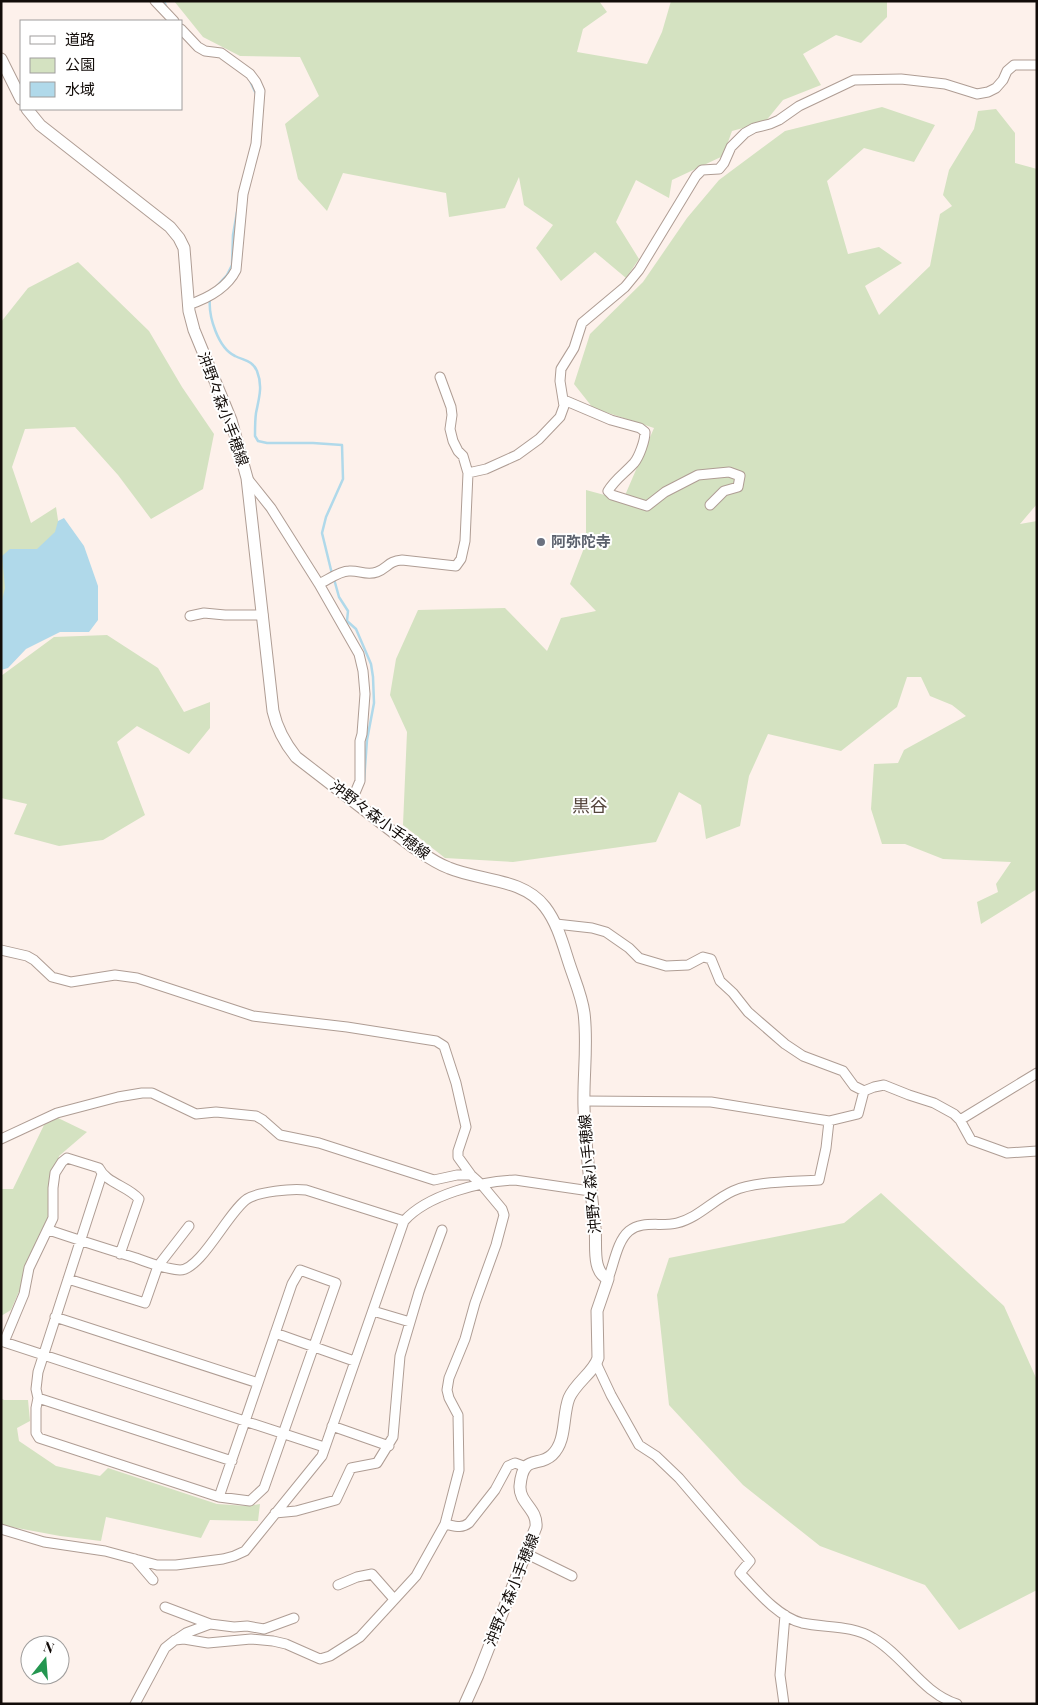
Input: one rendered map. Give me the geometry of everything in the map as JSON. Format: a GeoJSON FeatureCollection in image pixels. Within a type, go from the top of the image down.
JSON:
{"type":"FeatureCollection","features":[{"type":"Feature","properties":{"kind":"main road"},"geometry":{"type":"LineString","coordinates":[[1,59],[20,97]]}},
{"type":"Feature","properties":{"kind":"main road","name":"沖野々森小手穂線"},"geometry":{"type":"LineString","coordinates":[[28,110],[40,125],[170,227],[184,248],[188,305],[194,330],[231,420],[247,478],[274,711],[276,725],[284,742],[296,757],[410,845],[449,868],[518,888],[532,894],[544,906],[556,924],[584,1011],[586,1031],[585,1136],[598,1271],[608,1279]]}},
{"type":"Feature","properties":{"kind":"main road"},"geometry":{"type":"LineString","coordinates":[[526,1467],[531,1462],[550,1457],[557,1450],[561,1441],[568,1400],[572,1391],[596,1363],[598,1358],[597,1311],[608,1279]]}},
{"type":"Feature","properties":{"kind":"main road","name":"沖野々森小手穂線"},"geometry":{"type":"LineString","coordinates":[[465,1704],[536,1527],[537,1520],[535,1514],[521,1496],[520,1487],[526,1467]]}},
{"type":"Feature","properties":{"kind":"street"},"geometry":{"type":"LineString","coordinates":[[155,1],[173,20]]}},
{"type":"Feature","properties":{"kind":"street"},"geometry":{"type":"LineString","coordinates":[[182,30],[198,47],[205,51],[221,54],[250,74],[260,91],[256,144],[243,194],[236,270],[232,277],[206,299],[188,305]]}},
{"type":"Feature","properties":{"kind":"street"},"geometry":{"type":"LineString","coordinates":[[468,474],[486,469],[517,455],[539,439],[560,417],[564,406],[560,381],[561,368],[574,348],[582,323],[625,287],[639,270],[696,176],[702,170],[720,169],[731,147],[745,133],[754,128],[780,120],[799,106],[854,80],[901,79],[945,84],[977,94],[996,88],[1003,80],[1007,71],[1014,65],[1037,65]]}},
{"type":"Feature","properties":{"kind":"street"},"geometry":{"type":"LineString","coordinates":[[320,584],[350,570],[366,574],[378,572],[393,560],[456,566],[461,559],[465,541],[468,474],[463,456],[458,451],[450,430],[451,407],[440,377]]}},
{"type":"Feature","properties":{"kind":"street"},"geometry":{"type":"LineString","coordinates":[[564,400],[611,420],[640,428],[645,432],[645,437],[635,462],[613,482],[608,491],[612,495],[647,506],[665,492],[698,475],[729,472],[740,476],[738,487],[724,491],[710,505]]}},
{"type":"Feature","properties":{"kind":"street"},"geometry":{"type":"LineString","coordinates":[[247,478],[271,508],[320,584],[359,654],[365,694],[360,741],[360,781],[352,800]]}},
{"type":"Feature","properties":{"kind":"street"},"geometry":{"type":"LineString","coordinates":[[190,616],[204,612],[225,615],[263,615]]}},
{"type":"Feature","properties":{"kind":"street"},"geometry":{"type":"LineString","coordinates":[[556,924],[592,928],[606,932],[629,948],[639,958],[666,966],[688,965],[703,957],[711,959],[720,981],[734,993],[748,1012],[785,1044],[803,1056],[843,1071],[854,1086],[864,1092]]}},
{"type":"Feature","properties":{"kind":"street"},"geometry":{"type":"LineString","coordinates":[[1,950],[27,956],[52,977],[71,982],[115,975],[137,978],[253,1016],[347,1027],[436,1041],[444,1046],[456,1083],[466,1127],[457,1154],[471,1175],[502,1209],[504,1215],[465,1339],[449,1378],[447,1390],[458,1415],[459,1470],[445,1524],[416,1576],[360,1637],[330,1656],[320,1659],[286,1644],[273,1641],[251,1639],[208,1643],[184,1639],[175,1640]]}},
{"type":"Feature","properties":{"kind":"street"},"geometry":{"type":"LineString","coordinates":[[960,1120],[1037,1073]]}},
{"type":"Feature","properties":{"kind":"street"},"geometry":{"type":"LineString","coordinates":[[584,1101],[711,1102],[829,1120],[858,1114],[864,1092],[884,1085],[934,1103],[954,1114],[960,1120],[970,1140],[1007,1153],[1037,1151]]}},
{"type":"Feature","properties":{"kind":"street"},"geometry":{"type":"LineString","coordinates":[[1,1138],[57,1113],[118,1097],[152,1093],[196,1114],[216,1112],[256,1116],[280,1135],[319,1144],[434,1180],[457,1175],[471,1175]]}},
{"type":"Feature","properties":{"kind":"street"},"geometry":{"type":"LineString","coordinates":[[608,1279],[620,1244],[627,1232],[638,1225],[675,1224],[689,1219],[732,1191],[749,1186],[819,1180],[829,1120]]}},
{"type":"Feature","properties":{"kind":"street"},"geometry":{"type":"LineString","coordinates":[[120,1254],[139,1199],[102,1174],[99,1168],[67,1158],[55,1173],[52,1188],[53,1218],[49,1230],[29,1268],[24,1294],[2,1341],[324,1447]]}},
{"type":"Feature","properties":{"kind":"street"},"geometry":{"type":"LineString","coordinates":[[102,1174],[43,1354],[36,1389],[38,1398],[36,1433],[38,1438],[219,1497],[250,1501],[264,1488],[336,1284],[300,1270],[292,1284],[219,1497]]}},
{"type":"Feature","properties":{"kind":"street"},"geometry":{"type":"LineString","coordinates":[[1,1529],[44,1542],[105,1551],[157,1565],[176,1565],[234,1556],[245,1552],[322,1456],[404,1221],[418,1208],[452,1191],[482,1185],[515,1180],[590,1191]]}},
{"type":"Feature","properties":{"kind":"street"},"geometry":{"type":"LineString","coordinates":[[49,1230],[158,1266],[182,1270],[200,1258],[237,1208],[254,1196],[297,1189],[306,1190],[404,1221]]}},
{"type":"Feature","properties":{"kind":"street"},"geometry":{"type":"LineString","coordinates":[[68,1279],[145,1303],[158,1266],[189,1226]]}},
{"type":"Feature","properties":{"kind":"street"},"geometry":{"type":"LineString","coordinates":[[275,1513],[296,1511],[336,1500],[351,1468],[377,1463],[389,1446],[394,1437],[400,1356],[442,1230]]}},
{"type":"Feature","properties":{"kind":"street"},"geometry":{"type":"LineString","coordinates":[[373,1311],[410,1322]]}},
{"type":"Feature","properties":{"kind":"street"},"geometry":{"type":"LineString","coordinates":[[55,1317],[258,1384]]}},
{"type":"Feature","properties":{"kind":"street"},"geometry":{"type":"LineString","coordinates":[[275,1333],[354,1361]]}},
{"type":"Feature","properties":{"kind":"street"},"geometry":{"type":"LineString","coordinates":[[596,1363],[639,1445],[656,1456],[679,1478],[750,1561],[740,1573],[758,1593],[785,1615],[802,1622],[843,1627],[872,1637],[893,1652],[933,1691],[958,1704]]}},
{"type":"Feature","properties":{"kind":"street"},"geometry":{"type":"LineString","coordinates":[[38,1398],[232,1461]]}},
{"type":"Feature","properties":{"kind":"street"},"geometry":{"type":"LineString","coordinates":[[332,1426],[389,1446]]}},
{"type":"Feature","properties":{"kind":"street"},"geometry":{"type":"LineString","coordinates":[[445,1524],[460,1528],[464,1527],[496,1490],[508,1466],[515,1463],[526,1467]]}},
{"type":"Feature","properties":{"kind":"street"},"geometry":{"type":"LineString","coordinates":[[525,1553],[572,1576]]}},
{"type":"Feature","properties":{"kind":"street"},"geometry":{"type":"LineString","coordinates":[[135,1559],[153,1580]]}},
{"type":"Feature","properties":{"kind":"street"},"geometry":{"type":"LineString","coordinates":[[338,1585],[357,1577],[372,1574],[394,1598]]}},
{"type":"Feature","properties":{"kind":"street"},"geometry":{"type":"LineString","coordinates":[[165,1607],[210,1624],[234,1627],[264,1628],[294,1618]]}},
{"type":"Feature","properties":{"kind":"street"},"geometry":{"type":"LineString","coordinates":[[784,1704],[780,1675],[785,1615]]}},
{"type":"Feature","properties":{"kind":"street"},"geometry":{"type":"LineString","coordinates":[[135,1704],[165,1648],[186,1633],[210,1624]]}},
{"type":"Feature","properties":{"kind":"green space"},"geometry":{"type":"Polygon","coordinates":[[[174,1],[599,1],[607,12],[583,29],[577,52],[647,64],[662,32],[671,1],[887,1],[887,17],[861,43],[836,35],[803,54],[821,85],[783,100],[765,122],[732,131],[723,156],[672,180],[669,198],[636,180],[616,222],[639,259],[626,278],[595,252],[561,281],[536,248],[553,225],[524,205],[519,177],[505,208],[449,217],[446,193],[343,173],[327,211],[298,179],[285,124],[319,96],[300,57],[240,56],[203,37],[174,1]]]}},
{"type":"Feature","properties":{"kind":"green space"},"geometry":{"type":"Polygon","coordinates":[[[882,107],[935,125],[914,162],[864,148],[827,181],[848,254],[879,247],[902,263],[865,286],[879,315],[930,266],[940,214],[952,206],[943,195],[949,170],[974,129],[978,111],[996,109],[1015,133],[1015,163],[1037,169],[1037,504],[1020,524],[1037,521],[1037,889],[981,924],[977,902],[998,892],[996,884],[1011,862],[943,859],[905,844],[882,844],[871,809],[874,764],[898,763],[904,750],[966,716],[952,705],[930,696],[921,677],[907,677],[897,707],[841,751],[768,734],[749,776],[740,826],[706,839],[701,805],[679,792],[656,842],[513,862],[445,858],[403,825],[407,732],[390,695],[396,659],[418,610],[505,608],[547,651],[561,618],[596,611],[570,584],[586,543],[586,490],[623,500],[654,428],[593,408],[574,384],[590,334],[643,282],[687,218],[719,180],[785,131],[882,107]]]}},
{"type":"Feature","properties":{"kind":"green space"},"geometry":{"type":"Polygon","coordinates":[[[78,262],[149,331],[182,387],[214,434],[203,489],[151,519],[118,475],[75,427],[25,429],[12,467],[31,523],[56,507],[60,533],[6,599],[1,615],[1,322],[28,288],[78,262]]]}},
{"type":"Feature","properties":{"kind":"green space"},"geometry":{"type":"Polygon","coordinates":[[[107,635],[158,668],[184,712],[210,702],[210,728],[189,754],[137,726],[117,742],[145,815],[103,840],[59,846],[14,834],[27,804],[1,798],[1,676],[54,637],[107,635]]]}},
{"type":"Feature","properties":{"kind":"green space"},"geometry":{"type":"Polygon","coordinates":[[[56,1117],[87,1132],[59,1156],[49,1200],[50,1220],[11,1310],[1,1316],[1,1189],[13,1189],[44,1125],[56,1117]]]}},
{"type":"Feature","properties":{"kind":"green space"},"geometry":{"type":"Polygon","coordinates":[[[881,1193],[1004,1306],[1037,1380],[1037,1590],[959,1630],[925,1585],[820,1546],[743,1485],[669,1405],[657,1295],[669,1258],[844,1223],[881,1193]]]}},
{"type":"Feature","properties":{"kind":"green space"},"geometry":{"type":"Polygon","coordinates":[[[1,1398],[4,1400],[28,1400],[30,1421],[17,1428],[19,1441],[56,1466],[100,1476],[108,1468],[217,1504],[247,1506],[260,1504],[258,1521],[210,1520],[201,1538],[106,1517],[101,1541],[60,1536],[1,1525],[1,1398]]]}},
{"type":"Feature","properties":{"kind":"water"},"geometry":{"type":"Polygon","coordinates":[[[64,518],[84,546],[98,586],[98,620],[89,632],[60,632],[26,649],[8,668],[1,670],[1,605],[5,588],[2,556],[10,549],[37,549],[55,532],[58,521],[64,518]]]}},
{"type":"Feature","properties":{"kind":"waterway"},"geometry":{"type":"LineString","coordinates":[[164,1],[167,9]]}},
{"type":"Feature","properties":{"kind":"waterway"},"geometry":{"type":"LineString","coordinates":[[251,83],[257,96]]}},
{"type":"Feature","properties":{"kind":"waterway"},"geometry":{"type":"LineString","coordinates":[[217,286],[227,275],[232,265],[233,235],[237,212]]}},
{"type":"Feature","properties":{"kind":"waterway"},"geometry":{"type":"LineString","coordinates":[[210,298],[211,314],[219,339],[229,352],[255,367],[259,376],[260,387],[255,436],[258,441],[267,443],[342,445],[343,479],[326,517],[322,533],[332,574]]}},
{"type":"Feature","properties":{"kind":"waterway"},"geometry":{"type":"LineString","coordinates":[[334,579],[339,597],[348,611],[347,621],[356,629],[371,664],[373,677],[374,703],[367,740],[364,781]]}},
{"type":"Feature","properties":{"kind":"place","name":"阿弥陀寺"},"geometry":{"type":"Point","coordinates":[541,542]}},
{"type":"Feature","properties":{"kind":"district","name":"黒谷"},"geometry":{"type":"Point","coordinates":[590,806]}}]}
